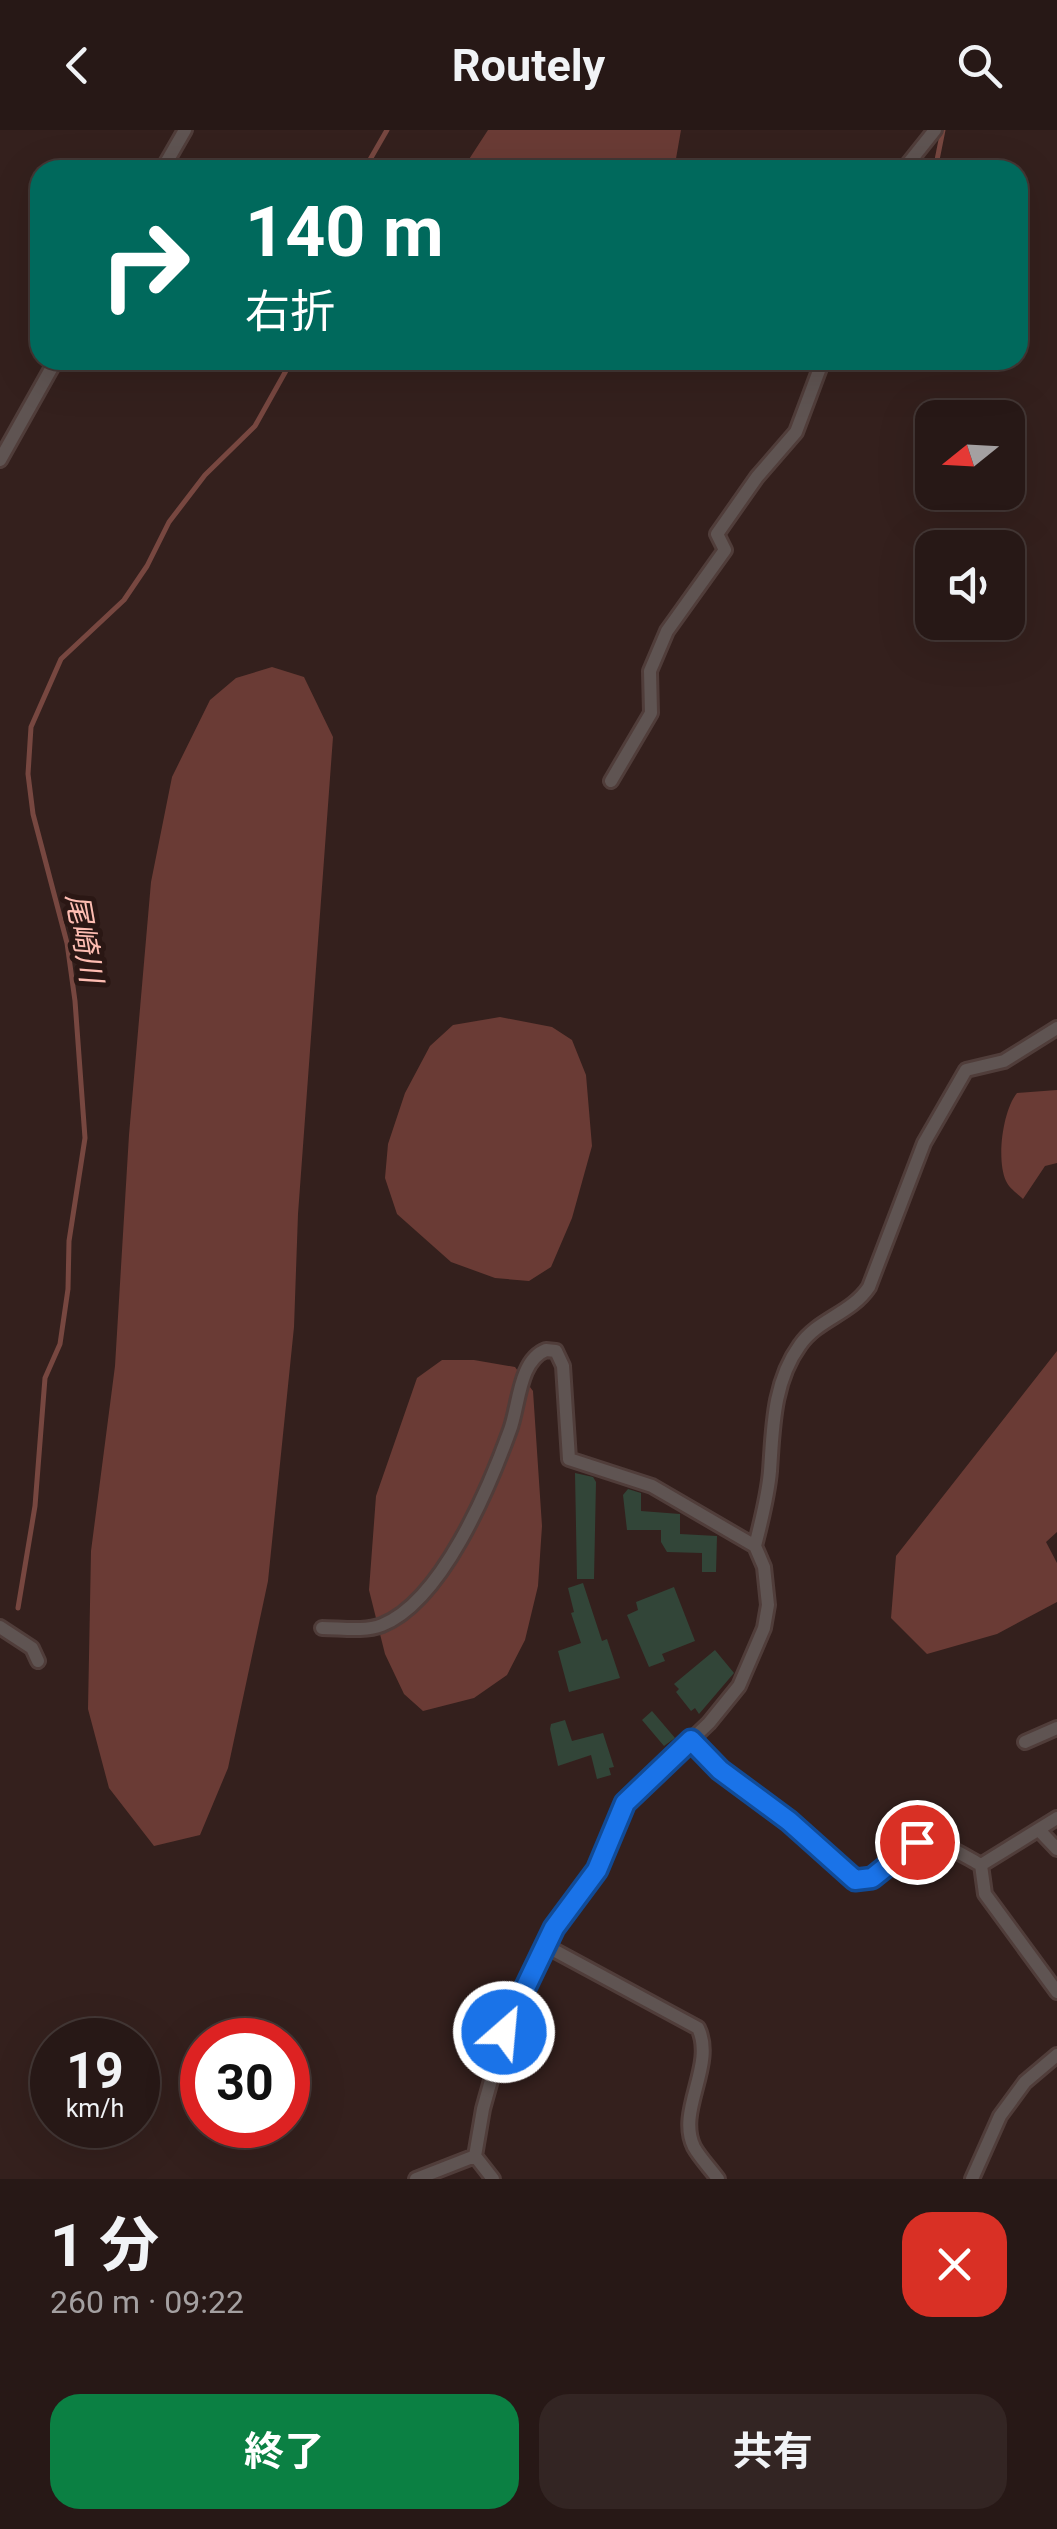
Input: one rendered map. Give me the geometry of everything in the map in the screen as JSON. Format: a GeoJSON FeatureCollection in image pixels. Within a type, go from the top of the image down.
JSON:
{"type":"FeatureCollection","features":[{"type":"Feature","properties":{"kind":"street"},"geometry":{"type":"LineString","coordinates":[[168,160],[185,130]]}},
{"type":"Feature","properties":{"kind":"street"},"geometry":{"type":"LineString","coordinates":[[911,160],[935,130]]}},
{"type":"Feature","properties":{"kind":"street"},"geometry":{"type":"LineString","coordinates":[[0,460],[50,370]]}},
{"type":"Feature","properties":{"kind":"street"},"geometry":{"type":"LineString","coordinates":[[611,781],[650,712],[650,670],[667,631],[725,550],[717,534],[796,432],[819,370]]}},
{"type":"Feature","properties":{"kind":"street"},"geometry":{"type":"LineString","coordinates":[[492,2179],[475,2156],[483,2109],[508,2019],[548,1947],[554,1928],[597,1870],[625,1803],[691,1740],[739,1686],[764,1628],[768,1585],[755,1546],[770,1474],[778,1397],[796,1350],[813,1328],[858,1302],[869,1287],[924,1144],[966,1070],[1004,1061],[1057,1028]]}},
{"type":"Feature","properties":{"kind":"street"},"geometry":{"type":"LineString","coordinates":[[322,1628],[382,1625],[414,1604],[434,1583],[482,1496],[510,1430],[529,1363],[546,1350],[556,1351],[564,1366],[569,1459],[652,1486],[755,1546]]}},
{"type":"Feature","properties":{"kind":"street"},"geometry":{"type":"LineString","coordinates":[[0,1627],[32,1648],[38,1661]]}},
{"type":"Feature","properties":{"kind":"street"},"geometry":{"type":"LineString","coordinates":[[1025,1742],[1057,1728]]}},
{"type":"Feature","properties":{"kind":"street"},"geometry":{"type":"LineString","coordinates":[[691,1740],[720,1770],[789,1821],[855,1880],[872,1878],[917,1842],[935,1842],[981,1865]]}},
{"type":"Feature","properties":{"kind":"street"},"geometry":{"type":"LineString","coordinates":[[981,1865],[1057,1818]]}},
{"type":"Feature","properties":{"kind":"street"},"geometry":{"type":"LineString","coordinates":[[1040,1830],[1057,1849]]}},
{"type":"Feature","properties":{"kind":"street"},"geometry":{"type":"LineString","coordinates":[[981,1865],[985,1894],[1057,1992]]}},
{"type":"Feature","properties":{"kind":"street"},"geometry":{"type":"LineString","coordinates":[[548,1947],[698,2028],[704,2052],[690,2129],[694,2148],[718,2179]]}},
{"type":"Feature","properties":{"kind":"street"},"geometry":{"type":"LineString","coordinates":[[972,2179],[1000,2116],[1025,2082],[1057,2056]]}},
{"type":"Feature","properties":{"kind":"street"},"geometry":{"type":"LineString","coordinates":[[416,2179],[475,2156]]}},
{"type":"Feature","properties":{"kind":"shaded area"},"geometry":{"type":"Polygon","coordinates":[[[488,130],[681,130],[676,160],[468,160],[488,130]]]}},
{"type":"Feature","properties":{"kind":"shaded area"},"geometry":{"type":"Polygon","coordinates":[[[272,667],[304,677],[333,737],[298,1214],[294,1327],[268,1581],[228,1768],[200,1835],[154,1846],[109,1788],[88,1709],[91,1551],[115,1366],[129,1135],[151,882],[172,777],[210,700],[236,678],[272,667]]]}},
{"type":"Feature","properties":{"kind":"shaded area"},"geometry":{"type":"Polygon","coordinates":[[[500,1017],[552,1027],[572,1040],[586,1075],[592,1146],[572,1218],[551,1267],[529,1281],[495,1278],[451,1262],[397,1214],[385,1178],[388,1144],[405,1093],[430,1046],[453,1025],[500,1017]]]}},
{"type":"Feature","properties":{"kind":"shaded area"},"geometry":{"type":"Polygon","coordinates":[[[1057,1090],[1057,1163],[1045,1166],[1023,1199],[1007,1184],[1003,1172],[1001,1148],[1008,1111],[1017,1093],[1057,1090]]]}},
{"type":"Feature","properties":{"kind":"shaded area"},"geometry":{"type":"Polygon","coordinates":[[[1057,1351],[1057,1532],[1046,1542],[1057,1563],[1057,1602],[997,1634],[927,1654],[891,1618],[896,1556],[1057,1351]]]}},
{"type":"Feature","properties":{"kind":"shaded area"},"geometry":{"type":"Polygon","coordinates":[[[442,1360],[474,1360],[515,1367],[533,1391],[542,1526],[538,1586],[525,1640],[507,1675],[474,1698],[423,1711],[404,1694],[385,1654],[369,1590],[376,1496],[417,1378],[442,1360]]]}},
{"type":"Feature","properties":{"kind":"building"},"geometry":{"type":"Polygon","coordinates":[[[575,1473],[593,1477],[596,1482],[594,1579],[577,1579],[575,1473]]]}},
{"type":"Feature","properties":{"kind":"building"},"geometry":{"type":"Polygon","coordinates":[[[628,1489],[641,1493],[641,1511],[680,1514],[680,1534],[717,1536],[716,1572],[702,1572],[702,1553],[667,1552],[661,1542],[661,1530],[627,1530],[623,1495],[628,1489]]]}},
{"type":"Feature","properties":{"kind":"building"},"geometry":{"type":"Polygon","coordinates":[[[583,1583],[602,1641],[607,1639],[620,1678],[569,1692],[558,1651],[581,1643],[568,1588],[583,1583]]]}},
{"type":"Feature","properties":{"kind":"building"},"geometry":{"type":"Polygon","coordinates":[[[674,1587],[695,1641],[662,1654],[665,1661],[649,1667],[627,1615],[638,1610],[636,1602],[674,1587]]]}},
{"type":"Feature","properties":{"kind":"building"},"geometry":{"type":"Polygon","coordinates":[[[715,1650],[734,1673],[699,1714],[695,1708],[691,1711],[674,1684],[715,1650]]]}},
{"type":"Feature","properties":{"kind":"building"},"geometry":{"type":"Polygon","coordinates":[[[652,1711],[675,1738],[664,1746],[642,1720],[652,1711]]]}},
{"type":"Feature","properties":{"kind":"building"},"geometry":{"type":"Polygon","coordinates":[[[565,1720],[572,1741],[603,1733],[614,1767],[609,1768],[611,1775],[597,1779],[591,1755],[558,1766],[550,1729],[551,1724],[565,1720]]]}},
{"type":"Feature","properties":{"kind":"waterway","name":"尾崎川"},"geometry":{"type":"LineString","coordinates":[[370,160],[387,130]]}},
{"type":"Feature","properties":{"kind":"waterway"},"geometry":{"type":"LineString","coordinates":[[937,160],[943,130]]}},
{"type":"Feature","properties":{"kind":"waterway","name":"尾崎川"},"geometry":{"type":"LineString","coordinates":[[18,1608],[35,1506],[45,1378],[60,1344],[68,1289],[69,1241],[85,1138],[67,943],[33,814],[28,774],[31,727],[61,659],[124,600],[169,522],[205,475],[255,426],[286,370]]}},
{"type":"Feature","properties":{"kind":"route"},"geometry":{"type":"LineString","coordinates":[[504,2032],[554,1928],[597,1870],[625,1803],[691,1740],[720,1770],[789,1821],[848,1877],[872,1878],[917,1842]]}}]}
